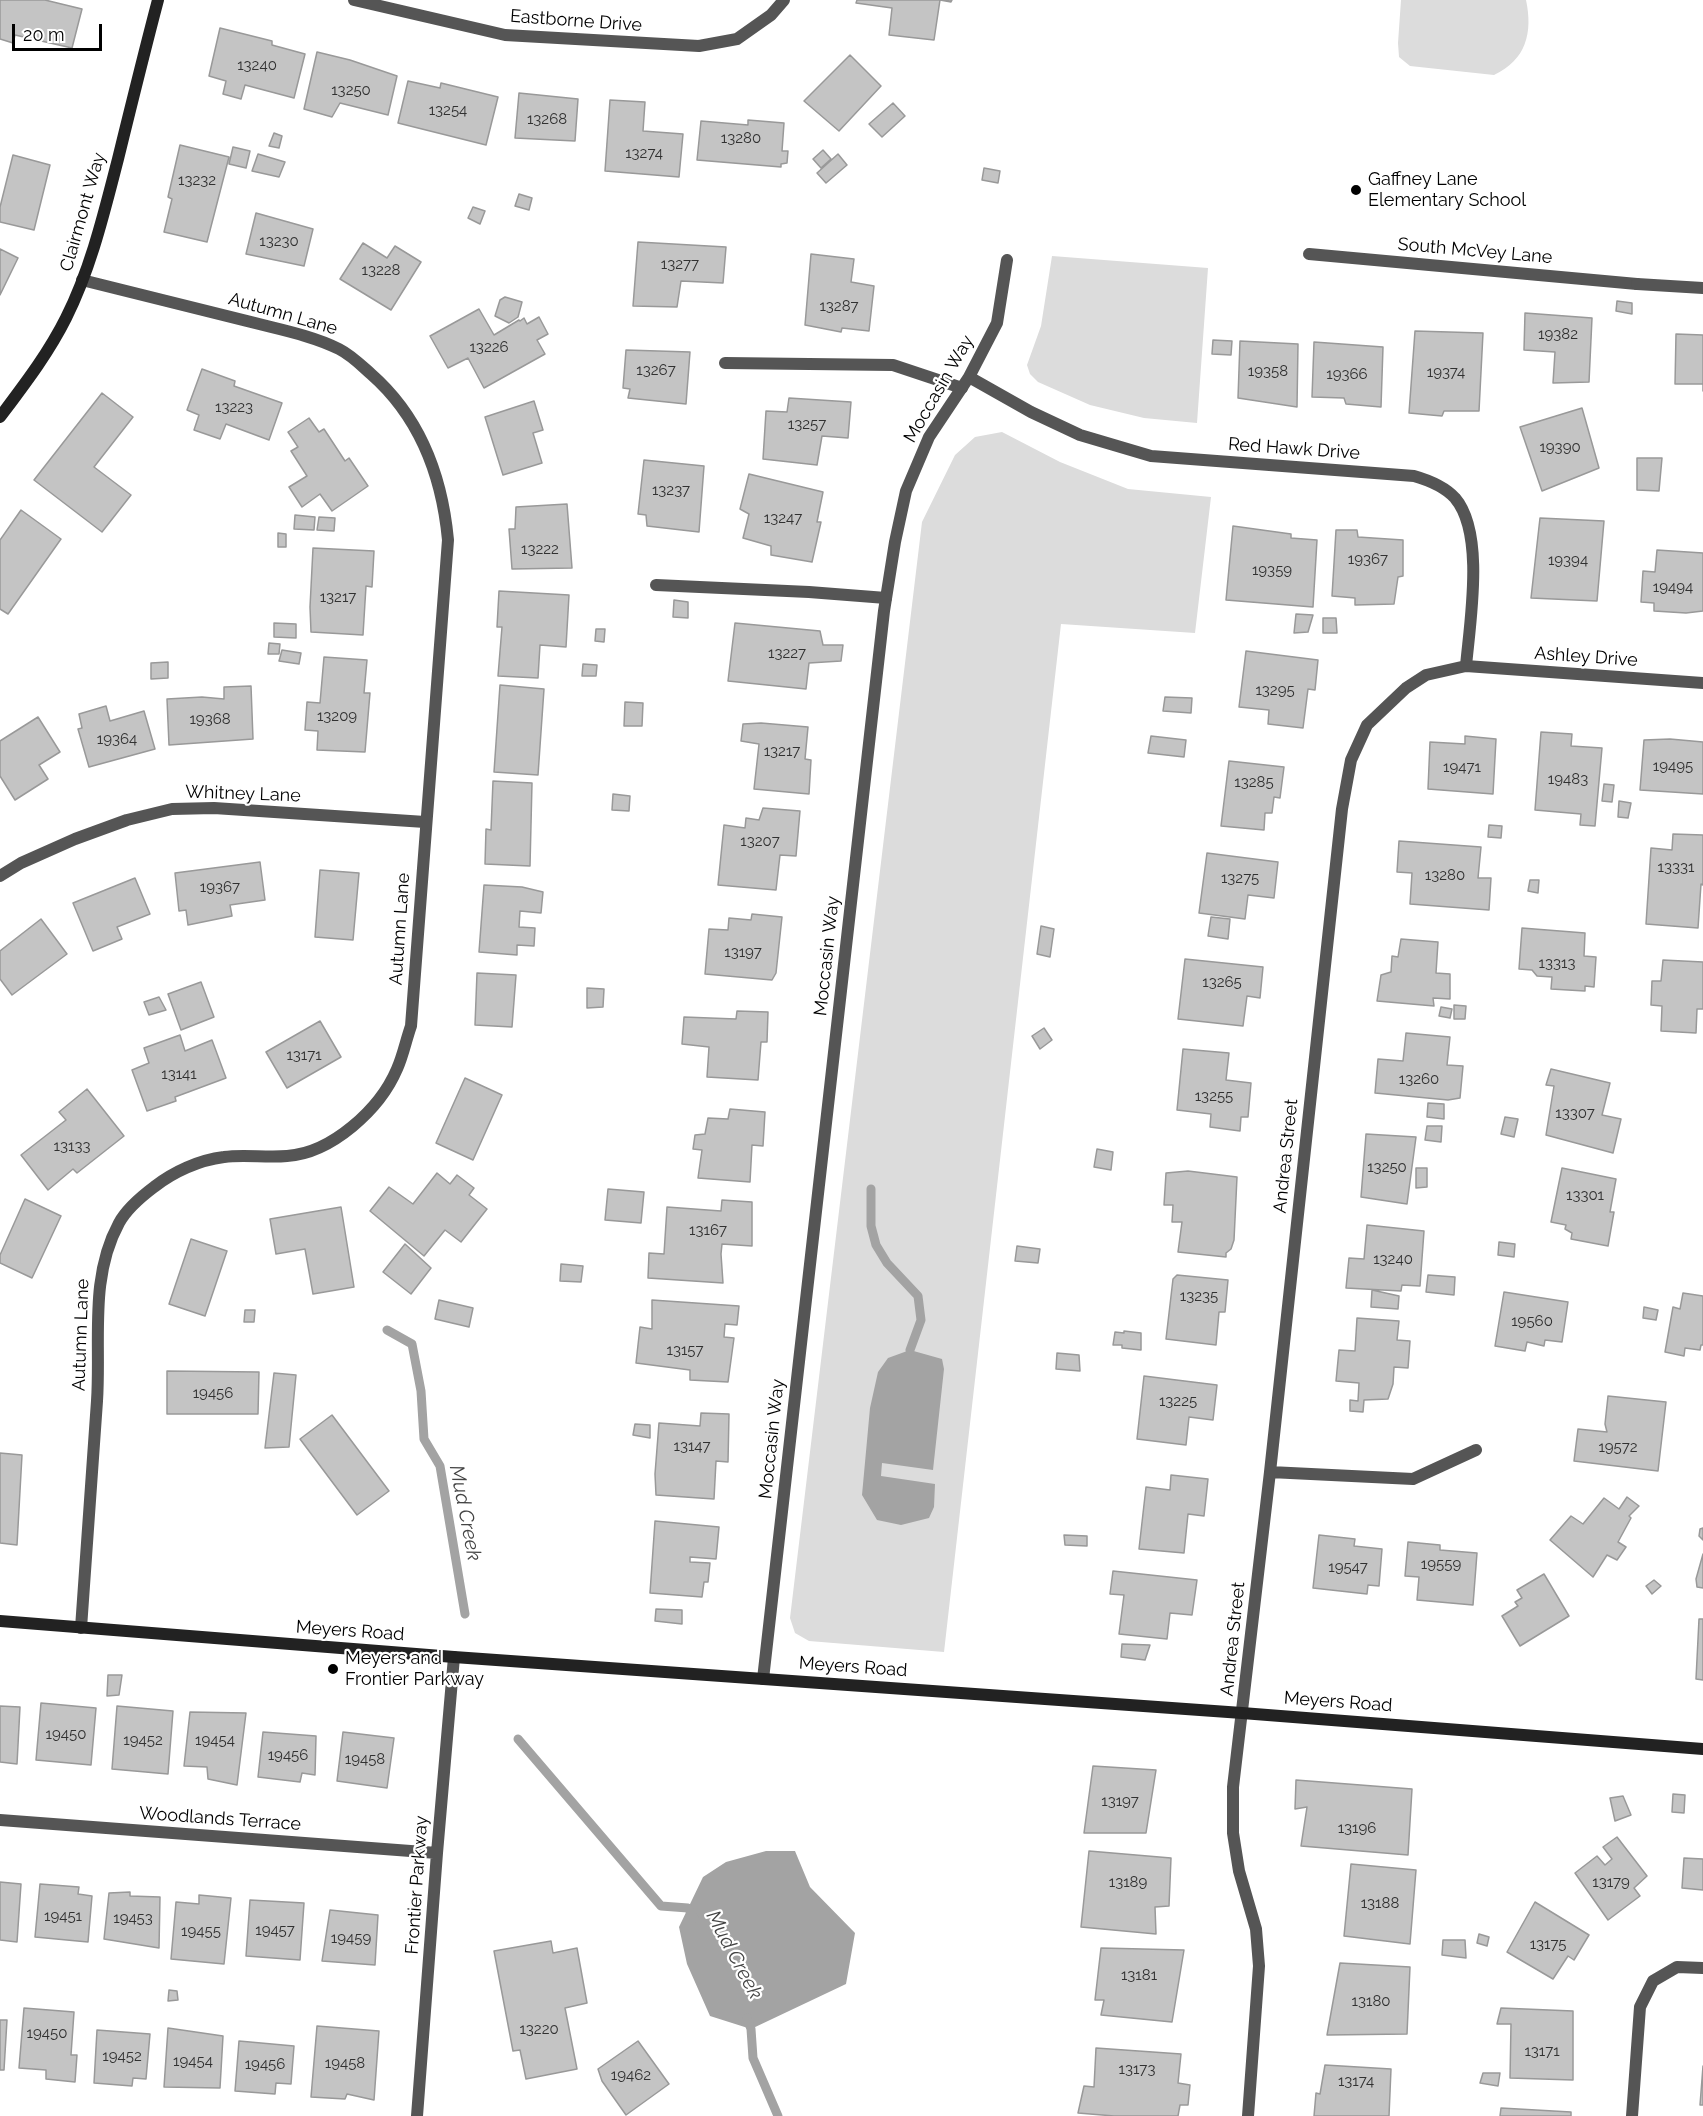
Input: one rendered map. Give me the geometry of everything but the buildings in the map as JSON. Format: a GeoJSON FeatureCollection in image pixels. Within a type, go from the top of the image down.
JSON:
{"type":"FeatureCollection","features":[{"type":"Feature","properties":{"kind":"main road","name":"Clairmont Way"},"geometry":{"type":"LineString","coordinates":[[0,417],[34,373],[66,318],[82,280],[99,233],[158,0]]}},
{"type":"Feature","properties":{"kind":"main road","name":"Meyers Road"},"geometry":{"type":"LineString","coordinates":[[0,1621],[454,1657],[1242,1713],[1703,1749]]}},
{"type":"Feature","properties":{"kind":"street","name":"Eastborne Drive"},"geometry":{"type":"LineString","coordinates":[[354,0],[505,35],[699,46],[737,39],[771,15],[784,0]]}},
{"type":"Feature","properties":{"kind":"street","name":"South McVey Lane"},"geometry":{"type":"LineString","coordinates":[[1309,254],[1703,288]]}},
{"type":"Feature","properties":{"kind":"street","name":"Moccasin Way"},"geometry":{"type":"LineString","coordinates":[[763,1679],[886,598],[895,542],[906,490],[929,437],[969,377],[996,323],[1007,260]]}},
{"type":"Feature","properties":{"kind":"street","name":"Autumn Lane"},"geometry":{"type":"LineString","coordinates":[[81,1628],[97,1398],[99,1286],[105,1257],[120,1221],[145,1194],[168,1176],[195,1164],[224,1157],[290,1156],[323,1146],[355,1126],[378,1101],[397,1070],[411,1026],[448,540],[445,510],[438,478],[413,423],[380,382],[339,349],[301,335],[82,280]]}},
{"type":"Feature","properties":{"kind":"street"},"geometry":{"type":"LineString","coordinates":[[725,363],[893,365],[962,388]]}},
{"type":"Feature","properties":{"kind":"street","name":"Red Hawk Drive"},"geometry":{"type":"LineString","coordinates":[[969,377],[1031,412],[1080,435],[1151,456],[1414,476],[1434,482],[1454,496],[1468,519],[1474,552],[1466,666]]}},
{"type":"Feature","properties":{"kind":"street"},"geometry":{"type":"LineString","coordinates":[[656,585],[886,598]]}},
{"type":"Feature","properties":{"kind":"street","name":"Ashley Drive"},"geometry":{"type":"LineString","coordinates":[[1466,666],[1703,683]]}},
{"type":"Feature","properties":{"kind":"street","name":"Andrea Street"},"geometry":{"type":"LineString","coordinates":[[1248,2116],[1259,1966],[1256,1929],[1239,1871],[1233,1833],[1233,1787],[1270,1472],[1342,809],[1351,760],[1367,725],[1406,687],[1426,675],[1466,666]]}},
{"type":"Feature","properties":{"kind":"street","name":"Whitney Lane"},"geometry":{"type":"LineString","coordinates":[[0,876],[21,862],[75,839],[127,820],[172,809],[214,808],[425,822]]}},
{"type":"Feature","properties":{"kind":"street"},"geometry":{"type":"LineString","coordinates":[[1270,1472],[1413,1479],[1476,1450]]}},
{"type":"Feature","properties":{"kind":"street","name":"Frontier Parkway"},"geometry":{"type":"LineString","coordinates":[[417,2116],[454,1657]]}},
{"type":"Feature","properties":{"kind":"street","name":"Woodlands Terrace"},"geometry":{"type":"LineString","coordinates":[[0,1820],[437,1853]]}},
{"type":"Feature","properties":{"kind":"street"},"geometry":{"type":"LineString","coordinates":[[1632,2116],[1640,2007],[1653,1981],[1677,1967],[1703,1968]]}},
{"type":"Feature","properties":{"kind":"shaded area"},"geometry":{"type":"Polygon","coordinates":[[[1401,0],[1526,0],[1528,24],[1525,44],[1513,62],[1494,75],[1410,66],[1399,57],[1401,0]]]}},
{"type":"Feature","properties":{"kind":"shaded area"},"geometry":{"type":"Polygon","coordinates":[[[1052,256],[1208,268],[1197,423],[1144,418],[1090,405],[1038,382],[1030,374],[1027,365],[1041,326],[1052,256]]]}},
{"type":"Feature","properties":{"kind":"shaded area"},"geometry":{"type":"Polygon","coordinates":[[[1002,432],[1060,462],[1128,489],[1211,497],[1195,633],[1061,624],[944,1652],[809,1641],[795,1633],[790,1618],[922,522],[955,455],[975,437],[1002,432]]]}},
{"type":"Feature","properties":{"kind":"water"},"geometry":{"type":"Polygon","coordinates":[[[910,1350],[942,1359],[944,1369],[933,1470],[882,1463],[881,1476],[935,1484],[934,1507],[929,1518],[901,1525],[877,1520],[862,1495],[870,1408],[878,1372],[888,1358],[910,1350]]]}},
{"type":"Feature","properties":{"kind":"water"},"geometry":{"type":"Polygon","coordinates":[[[766,1851],[795,1851],[810,1887],[855,1933],[846,1984],[751,2029],[710,2016],[687,1964],[679,1927],[703,1877],[726,1862],[766,1851]]]}},
{"type":"Feature","properties":{"kind":"waterway"},"geometry":{"type":"LineString","coordinates":[[871,1189],[871,1226],[876,1245],[887,1263],[918,1296],[921,1320],[910,1350]]}},
{"type":"Feature","properties":{"kind":"waterway","name":"Mud Creek"},"geometry":{"type":"LineString","coordinates":[[387,1330],[412,1344],[421,1391],[424,1439],[440,1466],[465,1614]]}},
{"type":"Feature","properties":{"kind":"waterway","name":"Mud Creek"},"geometry":{"type":"LineString","coordinates":[[518,1739],[661,1906],[688,1908],[694,1918]]}},
{"type":"Feature","properties":{"kind":"waterway","name":"Mud Creek"},"geometry":{"type":"LineString","coordinates":[[747,2018],[751,2029],[753,2058],[778,2116]]}},
{"type":"Feature","properties":{"kind":"place","name":"Gaffney Lane Elementary School"},"geometry":{"type":"Point","coordinates":[1356,190]}},
{"type":"Feature","properties":{"kind":"place","name":"Meyers and Frontier Parkway"},"geometry":{"type":"Point","coordinates":[333,1669]}}]}
